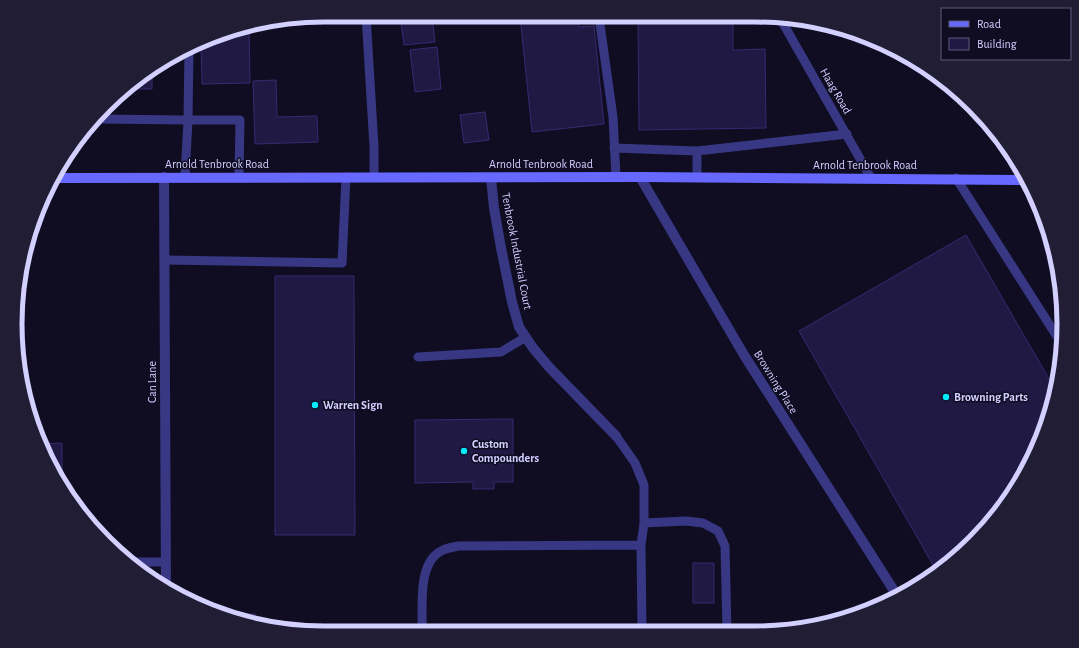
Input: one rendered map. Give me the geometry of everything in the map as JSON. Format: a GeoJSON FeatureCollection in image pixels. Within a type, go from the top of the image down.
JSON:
{"type":"FeatureCollection","features":[{"type":"Feature","properties":{"kind":"street","name":"Can Lane"},"geometry":{"type":"LineString","coordinates":[[164,177],[166,581]]}},
{"type":"Feature","properties":{"kind":"street","name":"Arnold Tenbrook Road"},"geometry":{"type":"LineString","coordinates":[[59,178],[640,177],[956,178],[1021,180]]}},
{"type":"Feature","properties":{"kind":"street","name":"Browning Place"},"geometry":{"type":"LineString","coordinates":[[640,177],[744,356],[895,592]]}},
{"type":"Feature","properties":{"kind":"street","name":"Tenbrook Industrial Court"},"geometry":{"type":"LineString","coordinates":[[491,178],[494,208],[512,302],[519,327],[549,367],[616,436]]}},
{"type":"Feature","properties":{"kind":"lane"},"geometry":{"type":"LineString","coordinates":[[366,22],[374,147],[374,177]]}},
{"type":"Feature","properties":{"kind":"lane"},"geometry":{"type":"LineString","coordinates":[[601,22],[613,117],[616,177]]}},
{"type":"Feature","properties":{"kind":"lane","name":"Haag Road"},"geometry":{"type":"LineString","coordinates":[[783,24],[871,178]]}},
{"type":"Feature","properties":{"kind":"lane"},"geometry":{"type":"LineString","coordinates":[[185,177],[189,54]]}},
{"type":"Feature","properties":{"kind":"lane"},"geometry":{"type":"LineString","coordinates":[[102,119],[240,120],[239,177]]}},
{"type":"Feature","properties":{"kind":"lane"},"geometry":{"type":"LineString","coordinates":[[614,148],[697,151],[847,134]]}},
{"type":"Feature","properties":{"kind":"lane"},"geometry":{"type":"LineString","coordinates":[[697,151],[697,178]]}},
{"type":"Feature","properties":{"kind":"lane"},"geometry":{"type":"LineString","coordinates":[[165,260],[342,263],[346,177]]}},
{"type":"Feature","properties":{"kind":"lane"},"geometry":{"type":"LineString","coordinates":[[956,178],[1056,336]]}},
{"type":"Feature","properties":{"kind":"lane"},"geometry":{"type":"LineString","coordinates":[[418,357],[501,352],[526,337]]}},
{"type":"Feature","properties":{"kind":"lane"},"geometry":{"type":"LineString","coordinates":[[616,436],[635,463],[644,485],[644,523],[640,545],[642,626]]}},
{"type":"Feature","properties":{"kind":"lane"},"geometry":{"type":"LineString","coordinates":[[644,523],[703,523],[718,531],[725,546],[726,626]]}},
{"type":"Feature","properties":{"kind":"lane"},"geometry":{"type":"LineString","coordinates":[[422,626],[423,579],[429,562],[441,551],[459,546],[640,545]]}},
{"type":"Feature","properties":{"kind":"lane"},"geometry":{"type":"LineString","coordinates":[[138,562],[166,562]]}},
{"type":"Feature","properties":{"kind":"building"},"geometry":{"type":"Polygon","coordinates":[[[401,22],[433,22],[435,42],[404,45],[401,22]]]}},
{"type":"Feature","properties":{"kind":"building"},"geometry":{"type":"Polygon","coordinates":[[[521,22],[578,22],[579,27],[594,26],[604,124],[532,132],[521,22]]]}},
{"type":"Feature","properties":{"kind":"building"},"geometry":{"type":"Polygon","coordinates":[[[638,22],[733,22],[733,50],[765,49],[766,128],[639,130],[638,22]]]}},
{"type":"Feature","properties":{"kind":"building"},"geometry":{"type":"Polygon","coordinates":[[[249,31],[250,83],[202,84],[201,48],[249,31]]]}},
{"type":"Feature","properties":{"kind":"building"},"geometry":{"type":"Polygon","coordinates":[[[437,47],[441,89],[415,92],[410,50],[437,47]]]}},
{"type":"Feature","properties":{"kind":"building"},"geometry":{"type":"Polygon","coordinates":[[[152,76],[152,89],[134,89],[152,76]]]}},
{"type":"Feature","properties":{"kind":"building"},"geometry":{"type":"Polygon","coordinates":[[[276,80],[277,117],[317,116],[318,142],[255,144],[253,81],[276,80]]]}},
{"type":"Feature","properties":{"kind":"building"},"geometry":{"type":"Polygon","coordinates":[[[485,112],[489,140],[464,143],[460,115],[485,112]]]}},
{"type":"Feature","properties":{"kind":"building","name":"Browning Parts"},"geometry":{"type":"Polygon","coordinates":[[[966,235],[1051,382],[1041,421],[1026,458],[1017,475],[995,508],[969,538],[934,567],[799,331],[966,235]]]}},
{"type":"Feature","properties":{"kind":"building","name":"Warren Sign"},"geometry":{"type":"Polygon","coordinates":[[[275,276],[354,276],[355,535],[275,535],[275,276]]]}},
{"type":"Feature","properties":{"kind":"building","name":"Custom Compounders"},"geometry":{"type":"Polygon","coordinates":[[[513,419],[513,482],[494,482],[494,489],[473,489],[473,482],[415,483],[415,420],[513,419]]]}},
{"type":"Feature","properties":{"kind":"building"},"geometry":{"type":"Polygon","coordinates":[[[62,443],[62,475],[53,458],[47,444],[62,443]]]}},
{"type":"Feature","properties":{"kind":"building"},"geometry":{"type":"Polygon","coordinates":[[[693,563],[714,563],[714,603],[693,603],[693,563]]]}},
{"type":"Feature","properties":{"kind":"building"},"geometry":{"type":"Polygon","coordinates":[[[241,614],[255,614],[255,618],[246,616],[241,614]]]}},
{"type":"Feature","properties":{"kind":"place","name":"Browning Parts"},"geometry":{"type":"Point","coordinates":[946,397]}},
{"type":"Feature","properties":{"kind":"place","name":"Warren Sign"},"geometry":{"type":"Point","coordinates":[315,405]}},
{"type":"Feature","properties":{"kind":"place","name":"Custom Compounders"},"geometry":{"type":"Point","coordinates":[464,451]}}]}
